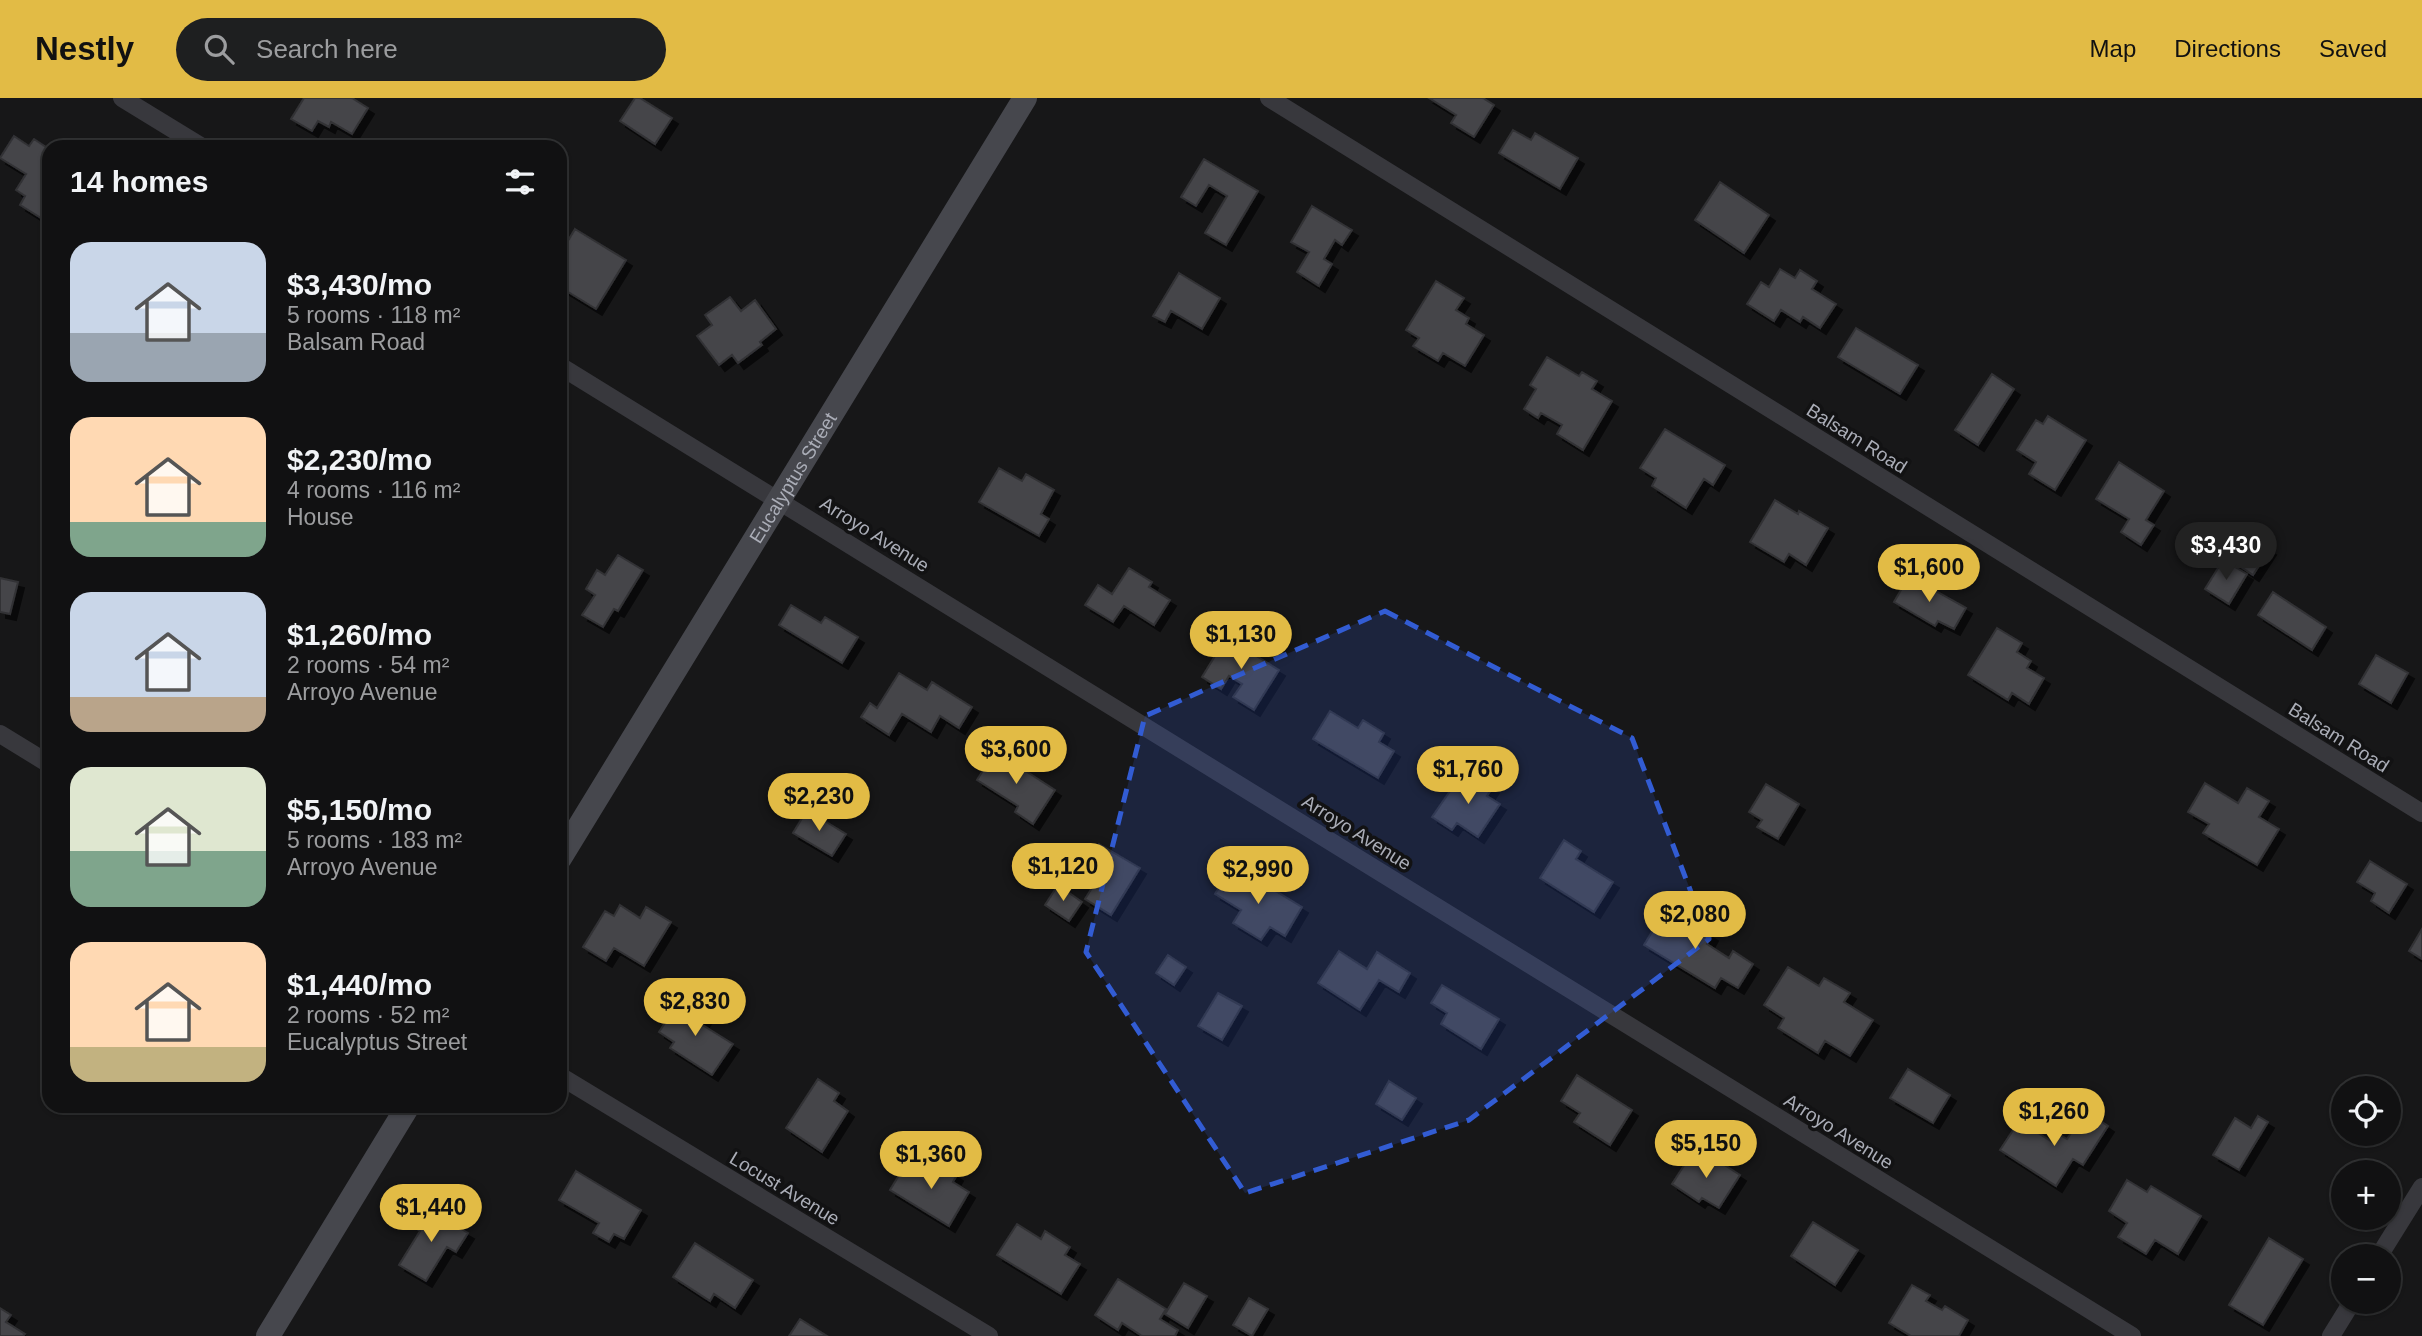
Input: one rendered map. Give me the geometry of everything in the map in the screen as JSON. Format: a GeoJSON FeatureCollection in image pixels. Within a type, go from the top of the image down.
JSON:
{"type":"FeatureCollection","features":[{"type":"Feature","properties":{"kind":"main road","name":"Eucalyptus Street"},"geometry":{"type":"LineString","coordinates":[[567,847],[1025,98]]}},
{"type":"Feature","properties":{"kind":"main road"},"geometry":{"type":"LineString","coordinates":[[268,1336],[404,1113]]}},
{"type":"Feature","properties":{"kind":"street"},"geometry":{"type":"LineString","coordinates":[[122,98],[191,140]]}},
{"type":"Feature","properties":{"kind":"street","name":"Balsam Road"},"geometry":{"type":"LineString","coordinates":[[1269,98],[2422,813]]}},
{"type":"Feature","properties":{"kind":"street","name":"Arroyo Avenue"},"geometry":{"type":"LineString","coordinates":[[567,370],[2132,1336]]}},
{"type":"Feature","properties":{"kind":"street"},"geometry":{"type":"LineString","coordinates":[[0,734],[42,760]]}},
{"type":"Feature","properties":{"kind":"street","name":"Locust Avenue"},"geometry":{"type":"LineString","coordinates":[[567,1080],[989,1336]]}},
{"type":"Feature","properties":{"kind":"street"},"geometry":{"type":"LineString","coordinates":[[2386,1244],[2422,1187]]}},
{"type":"Feature","properties":{"kind":"street"},"geometry":{"type":"LineString","coordinates":[[2331,1336],[2345,1314]]}},
{"type":"Feature","properties":{"kind":"highlighted area"},"geometry":{"type":"Polygon","coordinates":[[[1385,611],[1632,738],[1709,939],[1469,1120],[1245,1193],[1086,952],[1145,716],[1385,611]]]}},
{"type":"Feature","properties":{"kind":"building"},"geometry":{"type":"Polygon","coordinates":[[[304,98],[352,98],[368,108],[352,134],[331,122],[329,127],[318,121],[312,131],[291,119],[304,98]]]}},
{"type":"Feature","properties":{"kind":"building"},"geometry":{"type":"Polygon","coordinates":[[[635,98],[640,98],[672,118],[655,144],[620,121],[635,98]]]}},
{"type":"Feature","properties":{"kind":"building"},"geometry":{"type":"Polygon","coordinates":[[[1429,98],[1483,98],[1494,105],[1474,137],[1451,123],[1456,115],[1429,98]]]}},
{"type":"Feature","properties":{"kind":"building"},"geometry":{"type":"Polygon","coordinates":[[[1513,130],[1531,140],[1535,133],[1578,158],[1560,189],[1499,153],[1513,130]]]}},
{"type":"Feature","properties":{"kind":"building"},"geometry":{"type":"Polygon","coordinates":[[[14,136],[29,146],[34,139],[42,144],[42,219],[20,205],[25,196],[16,190],[26,174],[0,158],[14,136]]]}},
{"type":"Feature","properties":{"kind":"building"},"geometry":{"type":"Polygon","coordinates":[[[1204,159],[1258,191],[1226,245],[1205,233],[1227,196],[1209,185],[1196,206],[1181,197],[1204,159]]]}},
{"type":"Feature","properties":{"kind":"building"},"geometry":{"type":"Polygon","coordinates":[[[1720,182],[1769,215],[1744,253],[1695,220],[1720,182]]]}},
{"type":"Feature","properties":{"kind":"building"},"geometry":{"type":"Polygon","coordinates":[[[1312,206],[1352,230],[1342,245],[1335,240],[1324,259],[1332,264],[1319,286],[1297,272],[1309,252],[1291,242],[1312,206]]]}},
{"type":"Feature","properties":{"kind":"building"},"geometry":{"type":"Polygon","coordinates":[[[575,229],[626,260],[596,309],[567,291],[567,242],[575,229]]]}},
{"type":"Feature","properties":{"kind":"building"},"geometry":{"type":"Polygon","coordinates":[[[1780,269],[1795,278],[1800,270],[1817,281],[1812,289],[1836,304],[1820,328],[1803,317],[1800,322],[1781,310],[1774,321],[1747,304],[1761,282],[1769,287],[1780,269]]]}},
{"type":"Feature","properties":{"kind":"building"},"geometry":{"type":"Polygon","coordinates":[[[1179,273],[1220,298],[1202,329],[1171,311],[1165,322],[1153,316],[1179,273]]]}},
{"type":"Feature","properties":{"kind":"building"},"geometry":{"type":"Polygon","coordinates":[[[1436,281],[1464,298],[1456,310],[1469,318],[1466,324],[1484,335],[1465,366],[1443,353],[1438,361],[1413,346],[1419,338],[1406,330],[1436,281]]]}},
{"type":"Feature","properties":{"kind":"building"},"geometry":{"type":"Polygon","coordinates":[[[730,297],[741,311],[755,300],[776,329],[760,342],[762,345],[738,363],[732,355],[719,365],[697,336],[712,325],[705,315],[730,297]]]}},
{"type":"Feature","properties":{"kind":"building"},"geometry":{"type":"Polygon","coordinates":[[[1856,328],[1918,365],[1900,394],[1838,357],[1856,328]]]}},
{"type":"Feature","properties":{"kind":"building"},"geometry":{"type":"Polygon","coordinates":[[[1547,357],[1579,376],[1582,372],[1597,381],[1592,389],[1612,401],[1583,450],[1557,434],[1562,425],[1541,413],[1538,418],[1524,409],[1536,389],[1530,385],[1547,357]]]}},
{"type":"Feature","properties":{"kind":"building"},"geometry":{"type":"Polygon","coordinates":[[[1992,374],[2014,389],[1978,445],[1955,430],[1992,374]]]}},
{"type":"Feature","properties":{"kind":"building"},"geometry":{"type":"Polygon","coordinates":[[[2048,416],[2086,440],[2055,490],[2029,474],[2036,462],[2017,450],[2036,420],[2043,424],[2048,416]]]}},
{"type":"Feature","properties":{"kind":"building"},"geometry":{"type":"Polygon","coordinates":[[[1665,429],[1725,465],[1713,485],[1704,479],[1686,508],[1652,486],[1656,478],[1640,468],[1665,429]]]}},
{"type":"Feature","properties":{"kind":"building"},"geometry":{"type":"Polygon","coordinates":[[[2119,462],[2164,491],[2146,520],[2154,525],[2141,545],[2121,532],[2129,519],[2096,499],[2119,462]]]}},
{"type":"Feature","properties":{"kind":"building"},"geometry":{"type":"Polygon","coordinates":[[[999,468],[1022,481],[1026,474],[1054,490],[1041,514],[1049,519],[1039,536],[979,502],[999,468]]]}},
{"type":"Feature","properties":{"kind":"building"},"geometry":{"type":"Polygon","coordinates":[[[1775,500],[1828,528],[1806,565],[1789,554],[1784,562],[1750,542],[1775,500]]]}},
{"type":"Feature","properties":{"kind":"building"},"geometry":{"type":"Polygon","coordinates":[[[2247,535],[2270,549],[2253,575],[2238,565],[2248,551],[2240,546],[2247,535]]]}},
{"type":"Feature","properties":{"kind":"building"},"geometry":{"type":"Polygon","coordinates":[[[618,555],[643,570],[618,611],[614,609],[603,627],[582,615],[595,595],[586,589],[597,570],[605,575],[618,555]]]}},
{"type":"Feature","properties":{"kind":"building"},"geometry":{"type":"Polygon","coordinates":[[[2223,560],[2247,574],[2229,604],[2205,589],[2223,560]]]}},
{"type":"Feature","properties":{"kind":"building"},"geometry":{"type":"Polygon","coordinates":[[[1129,568],[1152,582],[1149,587],[1170,600],[1154,625],[1124,606],[1113,622],[1085,605],[1098,585],[1112,594],[1129,568]]]}},
{"type":"Feature","properties":{"kind":"building"},"geometry":{"type":"Polygon","coordinates":[[[1909,576],[1966,608],[1954,629],[1938,621],[1935,626],[1894,602],[1909,576]]]}},
{"type":"Feature","properties":{"kind":"building"},"geometry":{"type":"Polygon","coordinates":[[[0,578],[18,582],[10,614],[0,612],[0,578]]]}},
{"type":"Feature","properties":{"kind":"building"},"geometry":{"type":"Polygon","coordinates":[[[2273,592],[2326,627],[2312,650],[2258,615],[2273,592]]]}},
{"type":"Feature","properties":{"kind":"building"},"geometry":{"type":"Polygon","coordinates":[[[791,605],[821,623],[825,617],[858,637],[842,663],[779,625],[791,605]]]}},
{"type":"Feature","properties":{"kind":"building"},"geometry":{"type":"Polygon","coordinates":[[[1997,628],[2022,643],[2017,652],[2031,661],[2027,668],[2044,678],[2029,704],[2012,693],[2008,700],[1968,675],[1997,628]]]}},
{"type":"Feature","properties":{"kind":"building"},"geometry":{"type":"Polygon","coordinates":[[[1231,630],[1246,640],[1242,647],[1279,670],[1254,710],[1233,697],[1242,684],[1229,676],[1221,689],[1202,677],[1231,630]]]}},
{"type":"Feature","properties":{"kind":"building"},"geometry":{"type":"Polygon","coordinates":[[[2376,655],[2408,673],[2391,703],[2359,684],[2376,655]]]}},
{"type":"Feature","properties":{"kind":"building"},"geometry":{"type":"Polygon","coordinates":[[[899,673],[927,690],[932,682],[972,707],[959,728],[940,716],[931,732],[902,714],[889,735],[861,717],[870,703],[877,708],[899,673]]]}},
{"type":"Feature","properties":{"kind":"building"},"geometry":{"type":"Polygon","coordinates":[[[1330,711],[1358,728],[1363,720],[1384,733],[1379,742],[1394,751],[1378,778],[1313,739],[1330,711]]]}},
{"type":"Feature","properties":{"kind":"building"},"geometry":{"type":"Polygon","coordinates":[[[995,751],[1055,790],[1033,824],[1015,812],[1018,806],[977,780],[995,751]]]}},
{"type":"Feature","properties":{"kind":"building"},"geometry":{"type":"Polygon","coordinates":[[[1476,776],[1493,787],[1487,796],[1500,804],[1478,837],[1457,823],[1452,830],[1432,817],[1459,778],[1470,785],[1476,776]]]}},
{"type":"Feature","properties":{"kind":"building"},"geometry":{"type":"Polygon","coordinates":[[[2205,783],[2238,803],[2247,788],[2269,801],[2259,817],[2279,829],[2257,865],[2203,833],[2209,824],[2188,812],[2205,783]]]}},
{"type":"Feature","properties":{"kind":"building"},"geometry":{"type":"Polygon","coordinates":[[[1766,784],[1799,804],[1778,839],[1757,827],[1762,820],[1749,812],[1766,784]]]}},
{"type":"Feature","properties":{"kind":"building"},"geometry":{"type":"Polygon","coordinates":[[[807,810],[846,834],[832,856],[793,833],[807,810]]]}},
{"type":"Feature","properties":{"kind":"building"},"geometry":{"type":"Polygon","coordinates":[[[1564,840],[1581,851],[1576,859],[1613,882],[1594,912],[1540,878],[1564,840]]]}},
{"type":"Feature","properties":{"kind":"building"},"geometry":{"type":"Polygon","coordinates":[[[1099,844],[1140,868],[1111,915],[1085,899],[1095,883],[1081,874],[1099,844]]]}},
{"type":"Feature","properties":{"kind":"building"},"geometry":{"type":"Polygon","coordinates":[[[2370,861],[2407,884],[2389,913],[2371,901],[2375,893],[2357,882],[2370,861]]]}},
{"type":"Feature","properties":{"kind":"building"},"geometry":{"type":"Polygon","coordinates":[[[1229,871],[1257,888],[1261,882],[1302,907],[1285,936],[1270,927],[1261,940],[1233,923],[1241,910],[1215,894],[1229,871]]]}},
{"type":"Feature","properties":{"kind":"building"},"geometry":{"type":"Polygon","coordinates":[[[1058,885],[1082,902],[1069,921],[1045,905],[1058,885]]]}},
{"type":"Feature","properties":{"kind":"building"},"geometry":{"type":"Polygon","coordinates":[[[620,905],[640,918],[646,907],[671,922],[644,966],[614,948],[606,961],[583,947],[605,911],[614,916],[620,905]]]}},
{"type":"Feature","properties":{"kind":"building"},"geometry":{"type":"Polygon","coordinates":[[[1667,907],[1712,935],[1707,944],[1729,958],[1733,951],[1753,964],[1738,988],[1721,978],[1715,988],[1644,945],[1667,907]]]}},
{"type":"Feature","properties":{"kind":"building"},"geometry":{"type":"Polygon","coordinates":[[[2422,929],[2422,959],[2409,951],[2422,929]]]}},
{"type":"Feature","properties":{"kind":"building"},"geometry":{"type":"Polygon","coordinates":[[[1339,951],[1367,969],[1377,952],[1410,973],[1399,992],[1379,980],[1360,1010],[1318,983],[1339,951]]]}},
{"type":"Feature","properties":{"kind":"building"},"geometry":{"type":"Polygon","coordinates":[[[1168,955],[1186,967],[1174,985],[1156,973],[1168,955]]]}},
{"type":"Feature","properties":{"kind":"building"},"geometry":{"type":"Polygon","coordinates":[[[1788,967],[1819,986],[1824,978],[1850,993],[1844,1002],[1873,1020],[1850,1056],[1825,1041],[1818,1053],[1778,1028],[1784,1018],[1764,1005],[1788,967]]]}},
{"type":"Feature","properties":{"kind":"building"},"geometry":{"type":"Polygon","coordinates":[[[1442,985],[1499,1019],[1481,1049],[1441,1024],[1447,1013],[1431,1003],[1442,985]]]}},
{"type":"Feature","properties":{"kind":"building"},"geometry":{"type":"Polygon","coordinates":[[[1218,993],[1242,1006],[1222,1040],[1198,1026],[1218,993]]]}},
{"type":"Feature","properties":{"kind":"building"},"geometry":{"type":"Polygon","coordinates":[[[680,1000],[706,1017],[701,1024],[733,1044],[712,1075],[670,1048],[674,1042],[659,1032],[680,1000]]]}},
{"type":"Feature","properties":{"kind":"building"},"geometry":{"type":"Polygon","coordinates":[[[1908,1069],[1950,1095],[1933,1123],[1890,1098],[1908,1069]]]}},
{"type":"Feature","properties":{"kind":"building"},"geometry":{"type":"Polygon","coordinates":[[[1577,1075],[1632,1110],[1610,1145],[1574,1122],[1580,1113],[1561,1101],[1577,1075]]]}},
{"type":"Feature","properties":{"kind":"building"},"geometry":{"type":"Polygon","coordinates":[[[818,1079],[839,1093],[834,1101],[848,1111],[822,1152],[786,1128],[818,1079]]]}},
{"type":"Feature","properties":{"kind":"building"},"geometry":{"type":"Polygon","coordinates":[[[1389,1081],[1416,1098],[1402,1120],[1376,1104],[1389,1081]]]}},
{"type":"Feature","properties":{"kind":"building"},"geometry":{"type":"Polygon","coordinates":[[[2086,1111],[2108,1126],[2083,1165],[2073,1159],[2056,1186],[2000,1150],[2019,1121],[2054,1143],[2060,1135],[2067,1139],[2086,1111]]]}},
{"type":"Feature","properties":{"kind":"building"},"geometry":{"type":"Polygon","coordinates":[[[2258,1116],[2268,1122],[2239,1170],[2213,1155],[2235,1118],[2251,1128],[2258,1116]]]}},
{"type":"Feature","properties":{"kind":"building"},"geometry":{"type":"Polygon","coordinates":[[[1692,1153],[1702,1159],[1706,1153],[1740,1175],[1719,1208],[1702,1198],[1699,1202],[1672,1184],[1692,1153]]]}},
{"type":"Feature","properties":{"kind":"building"},"geometry":{"type":"Polygon","coordinates":[[[907,1162],[930,1176],[938,1163],[957,1175],[953,1182],[969,1192],[949,1226],[890,1190],[907,1162]]]}},
{"type":"Feature","properties":{"kind":"building"},"geometry":{"type":"Polygon","coordinates":[[[576,1171],[641,1210],[624,1239],[614,1234],[609,1242],[593,1233],[599,1223],[559,1200],[576,1171]]]}},
{"type":"Feature","properties":{"kind":"building"},"geometry":{"type":"Polygon","coordinates":[[[2127,1180],[2147,1192],[2151,1186],[2201,1216],[2178,1254],[2155,1240],[2146,1254],[2118,1237],[2127,1223],[2109,1211],[2127,1180]]]}},
{"type":"Feature","properties":{"kind":"building"},"geometry":{"type":"Polygon","coordinates":[[[426,1208],[468,1233],[456,1252],[447,1247],[426,1281],[399,1265],[420,1231],[415,1228],[426,1208]]]}},
{"type":"Feature","properties":{"kind":"building"},"geometry":{"type":"Polygon","coordinates":[[[1813,1222],[1858,1250],[1835,1285],[1791,1256],[1813,1222]]]}},
{"type":"Feature","properties":{"kind":"building"},"geometry":{"type":"Polygon","coordinates":[[[1017,1224],[1041,1239],[1045,1231],[1070,1247],[1065,1255],[1080,1264],[1061,1294],[997,1255],[1017,1224]]]}},
{"type":"Feature","properties":{"kind":"building"},"geometry":{"type":"Polygon","coordinates":[[[2269,1238],[2303,1259],[2263,1325],[2229,1305],[2269,1238]]]}},
{"type":"Feature","properties":{"kind":"building"},"geometry":{"type":"Polygon","coordinates":[[[695,1243],[753,1280],[735,1308],[714,1294],[710,1301],[673,1277],[695,1243]]]}},
{"type":"Feature","properties":{"kind":"building"},"geometry":{"type":"Polygon","coordinates":[[[1118,1279],[1166,1309],[1160,1319],[1178,1330],[1175,1336],[1142,1336],[1122,1323],[1118,1330],[1095,1315],[1118,1279]]]}},
{"type":"Feature","properties":{"kind":"building"},"geometry":{"type":"Polygon","coordinates":[[[1184,1283],[1207,1296],[1188,1328],[1165,1314],[1184,1283]]]}},
{"type":"Feature","properties":{"kind":"building"},"geometry":{"type":"Polygon","coordinates":[[[1912,1285],[1930,1295],[1926,1301],[1942,1310],[1945,1306],[1968,1320],[1959,1336],[1911,1336],[1889,1323],[1912,1285]]]}},
{"type":"Feature","properties":{"kind":"building"},"geometry":{"type":"Polygon","coordinates":[[[1249,1298],[1268,1309],[1252,1336],[1233,1325],[1249,1298]]]}},
{"type":"Feature","properties":{"kind":"building"},"geometry":{"type":"Polygon","coordinates":[[[0,1308],[11,1315],[6,1322],[25,1334],[23,1336],[0,1336],[0,1308]]]}},
{"type":"Feature","properties":{"kind":"building"},"geometry":{"type":"Polygon","coordinates":[[[800,1319],[827,1336],[789,1336],[800,1319]]]}}]}
